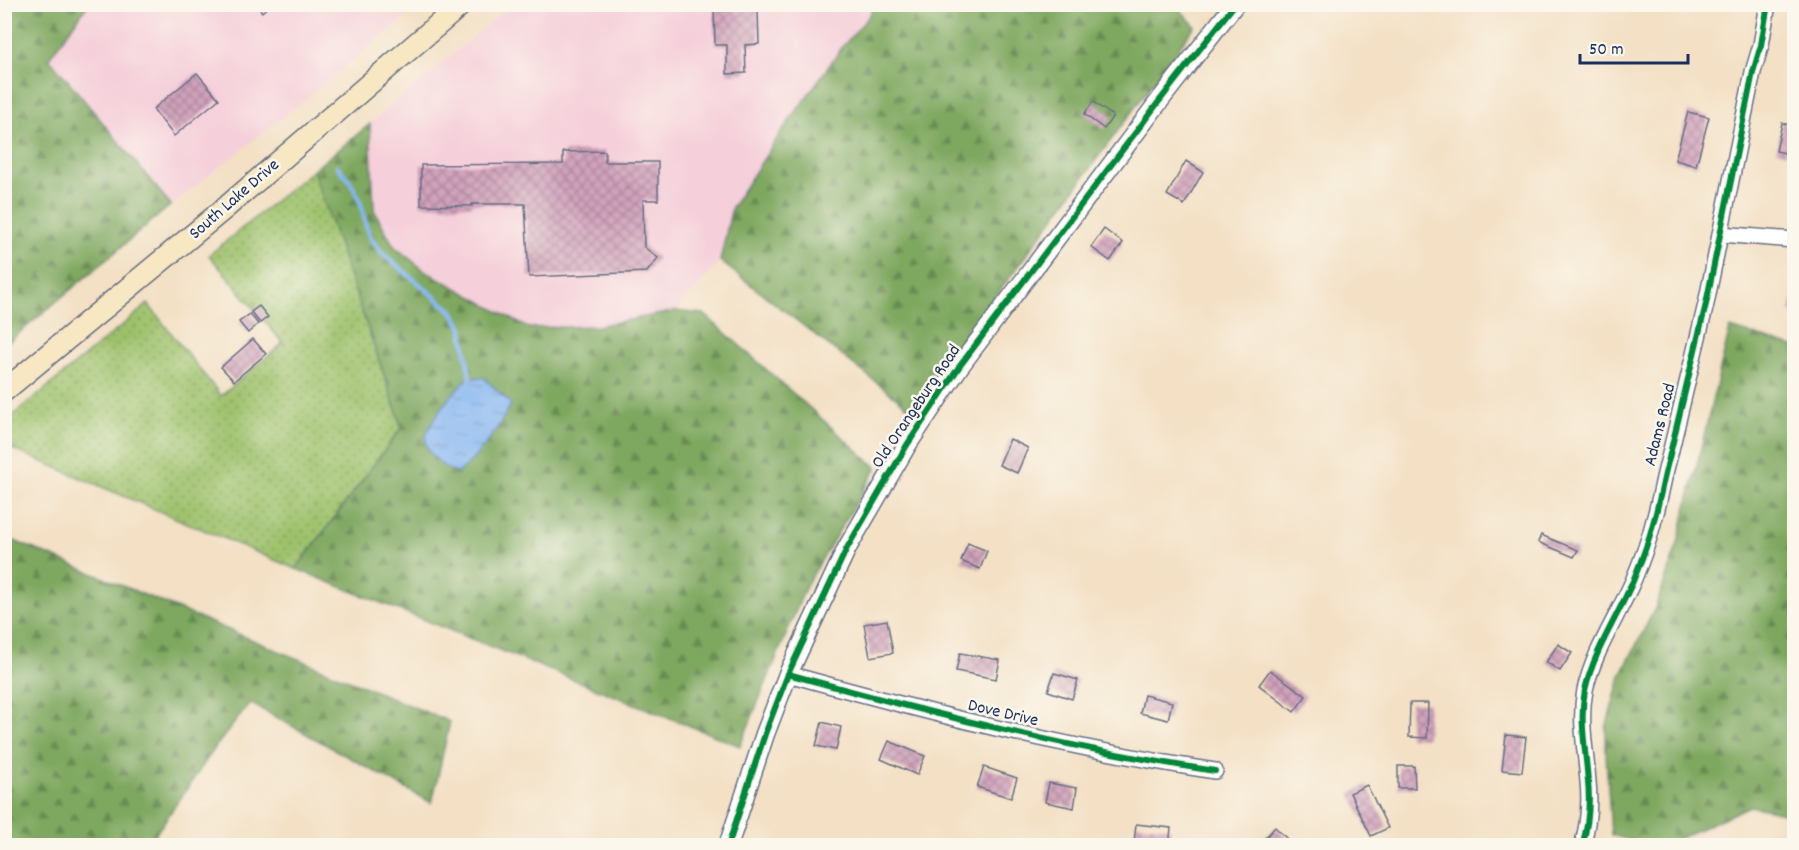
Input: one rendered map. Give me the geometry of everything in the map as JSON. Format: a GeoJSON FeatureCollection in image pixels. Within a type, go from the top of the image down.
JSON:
{"type":"FeatureCollection","features":[{"type":"Feature","properties":{"kind":"main road"},"geometry":{"type":"LineString","coordinates":[[428,34],[442,4]]}},
{"type":"Feature","properties":{"kind":"main road","name":"South Lake Drive"},"geometry":{"type":"LineString","coordinates":[[4,391],[216,216],[462,4]]}},
{"type":"Feature","properties":{"kind":"street","name":"Adams Road"},"geometry":{"type":"LineString","coordinates":[[1582,846],[1588,811],[1589,784],[1583,732],[1585,692],[1597,653],[1633,582],[1650,536],[1704,315],[1768,4]]}},
{"type":"Feature","properties":{"kind":"street","name":"Old Orangeburg Road"},"geometry":{"type":"LineString","coordinates":[[728,846],[765,734],[788,674],[847,548],[907,445],[932,405],[1150,113],[1235,5]]}},
{"type":"Feature","properties":{"kind":"street"},"geometry":{"type":"LineString","coordinates":[[1720,234],[1794,240]]}},
{"type":"Feature","properties":{"kind":"street","name":"Dove Drive"},"geometry":{"type":"LineString","coordinates":[[788,674],[956,719],[1089,749],[1215,771]]}},
{"type":"Feature","properties":{"kind":"shaded area"},"geometry":{"type":"Polygon","coordinates":[[[88,5],[420,5],[171,205],[49,57],[88,5]]]}},
{"type":"Feature","properties":{"kind":"shaded area"},"geometry":{"type":"Polygon","coordinates":[[[514,5],[873,5],[870,15],[843,46],[780,134],[732,207],[720,261],[676,311],[597,326],[527,328],[425,270],[394,246],[374,210],[370,124],[514,5]]]}},
{"type":"Feature","properties":{"kind":"green space"},"geometry":{"type":"Polygon","coordinates":[[[5,4],[88,5],[49,58],[171,205],[5,345],[5,4]]]}},
{"type":"Feature","properties":{"kind":"green space"},"geometry":{"type":"Polygon","coordinates":[[[873,5],[1176,5],[1195,26],[912,410],[720,261],[732,207],[780,134],[843,46],[870,15],[873,5]]]}},
{"type":"Feature","properties":{"kind":"green space"},"geometry":{"type":"Polygon","coordinates":[[[370,124],[374,210],[394,246],[424,270],[528,328],[597,326],[676,311],[704,314],[877,468],[807,584],[740,746],[296,569],[402,427],[313,170],[370,124]]]}},
{"type":"Feature","properties":{"kind":"green space"},"geometry":{"type":"Polygon","coordinates":[[[313,170],[402,427],[296,569],[5,446],[5,422],[148,304],[221,396],[283,343],[209,255],[313,170]]]}},
{"type":"Feature","properties":{"kind":"green space"},"geometry":{"type":"Polygon","coordinates":[[[1730,328],[1794,347],[1794,815],[1750,806],[1664,845],[1648,845],[1611,835],[1606,728],[1620,677],[1656,606],[1678,543],[1730,328]]]}},
{"type":"Feature","properties":{"kind":"green space"},"geometry":{"type":"Polygon","coordinates":[[[5,537],[450,722],[432,803],[250,703],[217,745],[148,845],[5,845],[5,537]]]}},
{"type":"Feature","properties":{"kind":"water"},"geometry":{"type":"Polygon","coordinates":[[[470,378],[484,378],[511,404],[488,441],[458,473],[436,460],[428,449],[426,437],[444,405],[470,378]]]}},
{"type":"Feature","properties":{"kind":"building"},"geometry":{"type":"Polygon","coordinates":[[[256,4],[271,4],[262,12],[256,4]]]}},
{"type":"Feature","properties":{"kind":"building"},"geometry":{"type":"Polygon","coordinates":[[[758,10],[759,44],[745,45],[746,73],[727,74],[727,45],[715,45],[714,11],[758,10]]]}},
{"type":"Feature","properties":{"kind":"building"},"geometry":{"type":"Polygon","coordinates":[[[197,73],[219,99],[174,136],[153,109],[197,73]]]}},
{"type":"Feature","properties":{"kind":"building"},"geometry":{"type":"Polygon","coordinates":[[[1093,102],[1113,116],[1104,129],[1084,114],[1093,102]]]}},
{"type":"Feature","properties":{"kind":"building"},"geometry":{"type":"Polygon","coordinates":[[[1688,112],[1709,117],[1696,166],[1675,160],[1688,112]]]}},
{"type":"Feature","properties":{"kind":"building"},"geometry":{"type":"Polygon","coordinates":[[[1782,123],[1794,126],[1794,155],[1776,151],[1782,123]]]}},
{"type":"Feature","properties":{"kind":"building"},"geometry":{"type":"Polygon","coordinates":[[[605,151],[605,162],[658,162],[658,200],[643,200],[644,247],[658,258],[647,272],[529,277],[525,204],[421,205],[421,165],[563,164],[563,152],[605,151]]]}},
{"type":"Feature","properties":{"kind":"building"},"geometry":{"type":"Polygon","coordinates":[[[1186,161],[1203,172],[1184,205],[1167,195],[1186,161]]]}},
{"type":"Feature","properties":{"kind":"building"},"geometry":{"type":"Polygon","coordinates":[[[1104,229],[1123,243],[1110,261],[1091,247],[1104,229]]]}},
{"type":"Feature","properties":{"kind":"building"},"geometry":{"type":"Polygon","coordinates":[[[1794,295],[1794,313],[1790,312],[1794,295]]]}},
{"type":"Feature","properties":{"kind":"building"},"geometry":{"type":"Polygon","coordinates":[[[259,306],[268,317],[260,323],[251,312],[259,306]]]}},
{"type":"Feature","properties":{"kind":"building"},"geometry":{"type":"Polygon","coordinates":[[[250,314],[258,324],[248,333],[239,322],[250,314]]]}},
{"type":"Feature","properties":{"kind":"building"},"geometry":{"type":"Polygon","coordinates":[[[253,339],[266,354],[234,381],[221,367],[253,339]]]}},
{"type":"Feature","properties":{"kind":"building"},"geometry":{"type":"Polygon","coordinates":[[[1010,439],[1028,448],[1017,473],[999,465],[1010,439]]]}},
{"type":"Feature","properties":{"kind":"building"},"geometry":{"type":"Polygon","coordinates":[[[1541,535],[1578,550],[1574,557],[1538,542],[1541,535]]]}},
{"type":"Feature","properties":{"kind":"building"},"geometry":{"type":"Polygon","coordinates":[[[968,543],[987,551],[980,569],[961,561],[968,543]]]}},
{"type":"Feature","properties":{"kind":"building"},"geometry":{"type":"Polygon","coordinates":[[[887,620],[893,653],[870,657],[864,624],[887,620]]]}},
{"type":"Feature","properties":{"kind":"building"},"geometry":{"type":"Polygon","coordinates":[[[1558,644],[1572,653],[1560,671],[1546,662],[1558,644]]]}},
{"type":"Feature","properties":{"kind":"building"},"geometry":{"type":"Polygon","coordinates":[[[960,653],[1000,660],[996,679],[956,671],[960,653]]]}},
{"type":"Feature","properties":{"kind":"building"},"geometry":{"type":"Polygon","coordinates":[[[1270,670],[1306,696],[1294,712],[1259,685],[1270,670]]]}},
{"type":"Feature","properties":{"kind":"building"},"geometry":{"type":"Polygon","coordinates":[[[1054,673],[1078,680],[1072,699],[1048,691],[1054,673]]]}},
{"type":"Feature","properties":{"kind":"building"},"geometry":{"type":"Polygon","coordinates":[[[1144,695],[1172,702],[1168,720],[1140,713],[1144,695]]]}},
{"type":"Feature","properties":{"kind":"building"},"geometry":{"type":"Polygon","coordinates":[[[1410,703],[1428,703],[1427,738],[1409,737],[1410,703]]]}},
{"type":"Feature","properties":{"kind":"building"},"geometry":{"type":"Polygon","coordinates":[[[822,722],[841,727],[836,750],[816,746],[822,722]]]}},
{"type":"Feature","properties":{"kind":"building"},"geometry":{"type":"Polygon","coordinates":[[[1506,735],[1526,737],[1522,772],[1502,770],[1506,735]]]}},
{"type":"Feature","properties":{"kind":"building"},"geometry":{"type":"Polygon","coordinates":[[[889,741],[925,756],[917,775],[881,759],[889,741]]]}},
{"type":"Feature","properties":{"kind":"building"},"geometry":{"type":"Polygon","coordinates":[[[1398,766],[1414,766],[1415,788],[1398,788],[1398,766]]]}},
{"type":"Feature","properties":{"kind":"building"},"geometry":{"type":"Polygon","coordinates":[[[984,767],[1017,778],[1011,798],[977,787],[984,767]]]}},
{"type":"Feature","properties":{"kind":"building"},"geometry":{"type":"Polygon","coordinates":[[[1049,783],[1077,788],[1074,808],[1045,802],[1049,783]]]}},
{"type":"Feature","properties":{"kind":"building"},"geometry":{"type":"Polygon","coordinates":[[[1367,785],[1388,828],[1371,836],[1350,793],[1367,785]]]}},
{"type":"Feature","properties":{"kind":"building"},"geometry":{"type":"Polygon","coordinates":[[[1136,824],[1171,828],[1169,846],[1134,843],[1136,824]]]}},
{"type":"Feature","properties":{"kind":"building"},"geometry":{"type":"Polygon","coordinates":[[[1275,827],[1288,840],[1283,846],[1258,846],[1275,827]]]}},
{"type":"Feature","properties":{"kind":"building"},"geometry":{"type":"Polygon","coordinates":[[[468,840],[478,843],[478,846],[466,846],[468,840]]]}},
{"type":"Feature","properties":{"kind":"waterway"},"geometry":{"type":"LineString","coordinates":[[337,166],[350,181],[360,200],[371,239],[383,254],[452,311],[462,328],[470,378]]}},
{"type":"Feature","properties":{"kind":"cycle path"},"geometry":{"type":"LineString","coordinates":[[728,846],[765,734],[788,674],[847,548],[907,445],[959,367],[1235,4]]}},
{"type":"Feature","properties":{"kind":"cycle path"},"geometry":{"type":"LineString","coordinates":[[1582,846],[1589,798],[1583,725],[1585,690],[1600,648],[1639,566],[1656,512],[1706,304],[1768,4]]}},
{"type":"Feature","properties":{"kind":"cycle path"},"geometry":{"type":"LineString","coordinates":[[788,674],[1000,729],[1107,752],[1215,771]]}}]}
